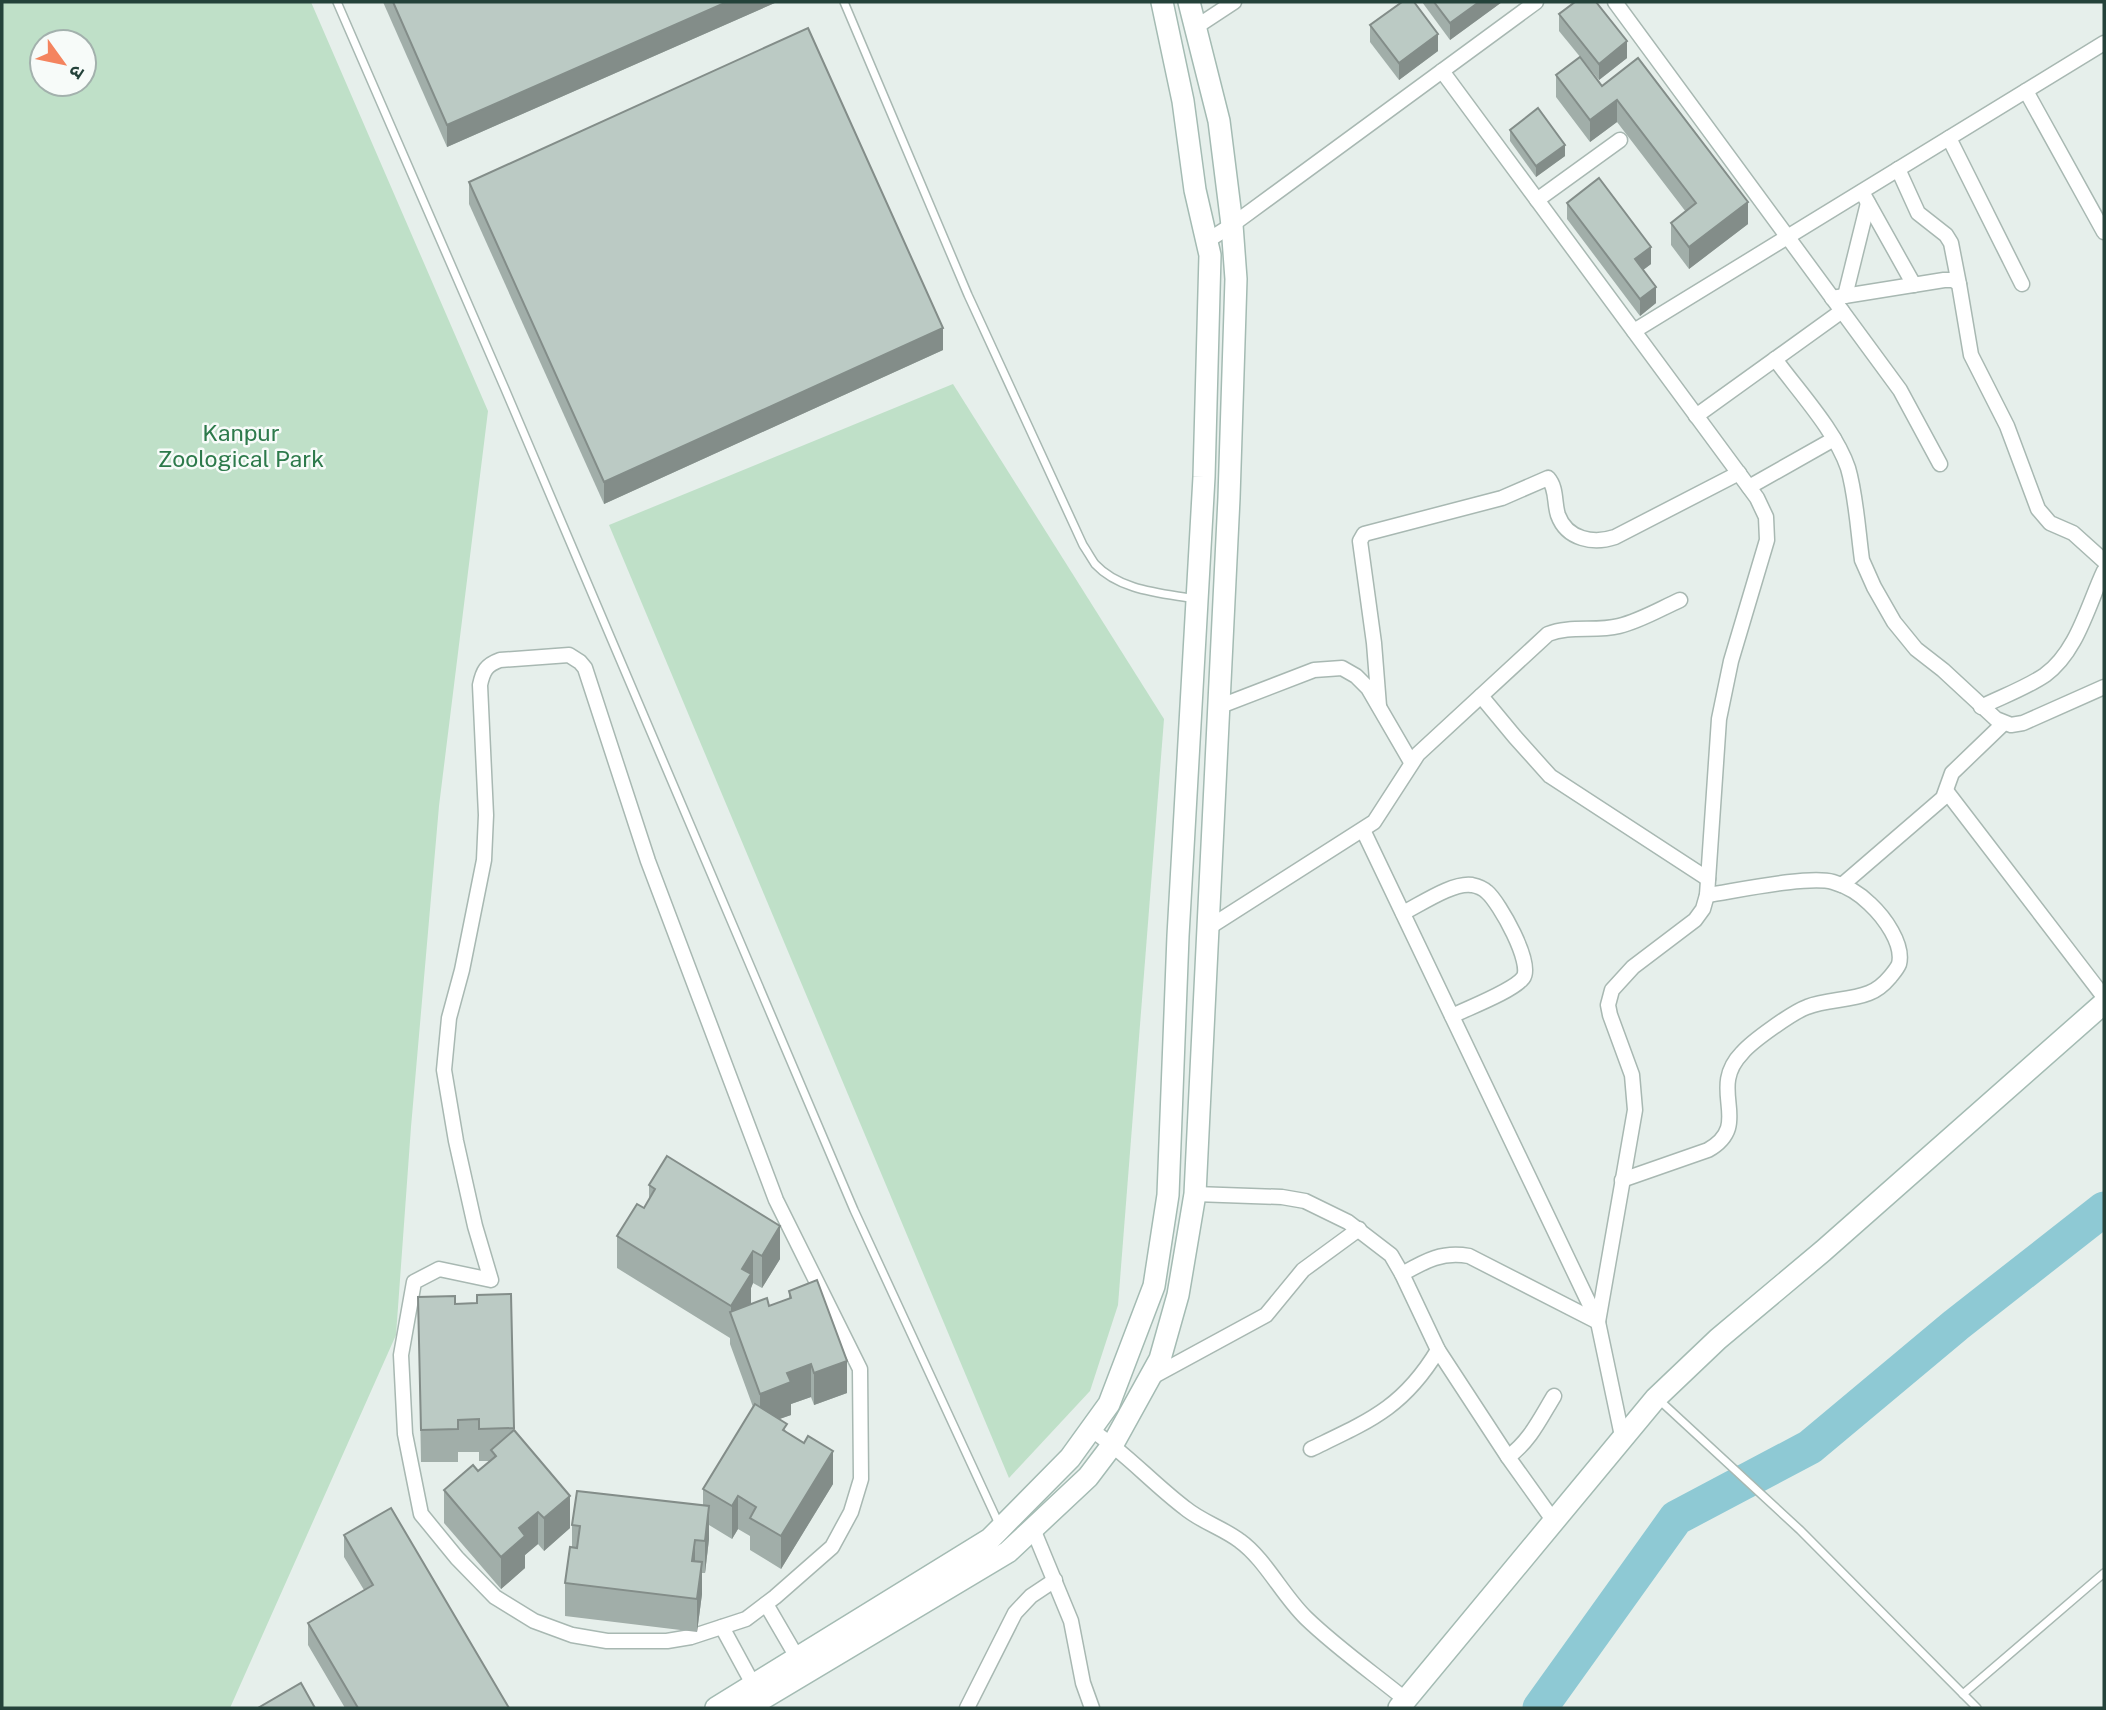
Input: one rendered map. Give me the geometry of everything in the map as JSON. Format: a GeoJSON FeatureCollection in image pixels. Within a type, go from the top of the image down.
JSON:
{"type":"FeatureCollection","features":[{"type":"Feature","properties":{"kind":"main road"},"geometry":{"type":"LineString","coordinates":[[716,1708],[990,1539],[1070,1458],[1109,1404],[1154,1286],[1168,1195],[1178,936],[1198,600],[1210,255],[1195,190],[1183,101],[1163,2]]}},
{"type":"Feature","properties":{"kind":"main road"},"geometry":{"type":"LineString","coordinates":[[747,1708],[1008,1552],[1088,1477],[1113,1444],[1160,1359],[1178,1296],[1195,1194],[1229,498],[1236,292],[1232,225],[1219,121],[1189,2]]}},
{"type":"Feature","properties":{"kind":"main road"},"geometry":{"type":"LineString","coordinates":[[1403,1704],[1656,1398],[1718,1339],[1823,1251],[2104,1000]]}},
{"type":"Feature","properties":{"kind":"street"},"geometry":{"type":"LineString","coordinates":[[1196,27],[1234,2]]}},
{"type":"Feature","properties":{"kind":"street"},"geometry":{"type":"LineString","coordinates":[[1207,241],[1536,2]]}},
{"type":"Feature","properties":{"kind":"street"},"geometry":{"type":"LineString","coordinates":[[1615,2],[1787,238],[1839,297]]}},
{"type":"Feature","properties":{"kind":"street"},"geometry":{"type":"LineString","coordinates":[[1634,331],[1787,238],[1865,197],[1898,169],[2104,43]]}},
{"type":"Feature","properties":{"kind":"street"},"geometry":{"type":"LineString","coordinates":[[1442,71],[1739,473],[1766,517],[1767,541],[1724,690],[1719,719],[1707,895],[1703,909],[1695,920],[1633,967],[1612,990],[1608,1005],[1632,1075],[1635,1110],[1598,1322]]}},
{"type":"Feature","properties":{"kind":"street"},"geometry":{"type":"LineString","coordinates":[[2026,91],[2104,232]]}},
{"type":"Feature","properties":{"kind":"street"},"geometry":{"type":"LineString","coordinates":[[1950,138],[2022,284]]}},
{"type":"Feature","properties":{"kind":"street"},"geometry":{"type":"LineString","coordinates":[[1537,200],[1619,140]]}},
{"type":"Feature","properties":{"kind":"street"},"geometry":{"type":"LineString","coordinates":[[1898,169],[1918,213],[1947,235],[1951,243],[1971,355],[2007,426],[2038,509],[2050,523],[2073,533],[2104,561]]}},
{"type":"Feature","properties":{"kind":"street"},"geometry":{"type":"LineString","coordinates":[[1865,197],[1914,285]]}},
{"type":"Feature","properties":{"kind":"street"},"geometry":{"type":"LineString","coordinates":[[1865,197],[1839,297],[1842,312],[1899,390],[1940,464]]}},
{"type":"Feature","properties":{"kind":"street"},"geometry":{"type":"LineString","coordinates":[[1839,297],[1944,280],[1953,280],[1959,284]]}},
{"type":"Feature","properties":{"kind":"street"},"geometry":{"type":"LineString","coordinates":[[1696,415],[1842,312]]}},
{"type":"Feature","properties":{"kind":"street"},"geometry":{"type":"LineString","coordinates":[[1775,359],[1834,439],[1849,470],[1862,560],[1874,587],[1904,636],[1981,707],[2011,725],[2023,723],[2104,688]]}},
{"type":"Feature","properties":{"kind":"street"},"geometry":{"type":"LineString","coordinates":[[1749,487],[1834,439]]}},
{"type":"Feature","properties":{"kind":"street"},"geometry":{"type":"LineString","coordinates":[[1379,706],[1374,643],[1360,541],[1364,534],[1502,498],[1548,478],[1552,483],[1559,517],[1569,530],[1584,539],[1601,541],[1615,537],[1739,473]]}},
{"type":"Feature","properties":{"kind":"street"},"geometry":{"type":"LineString","coordinates":[[1981,707],[2044,676],[2056,664],[2073,639],[2104,571]]}},
{"type":"Feature","properties":{"kind":"street"},"geometry":{"type":"LineString","coordinates":[[1208,928],[1363,830],[1381,813],[1411,762],[1548,634],[1558,630],[1620,626],[1680,600]]}},
{"type":"Feature","properties":{"kind":"street"},"geometry":{"type":"LineString","coordinates":[[569,655],[585,668],[648,861],[776,1200],[860,1369],[861,1479],[851,1512],[832,1547],[746,1619],[722,1627],[667,1641],[607,1641],[572,1635],[534,1621],[495,1597],[457,1558],[421,1514],[405,1434],[401,1355],[414,1282],[439,1269],[491,1280],[475,1226],[444,1070],[449,1018],[462,970],[484,860],[486,815],[480,685],[483,672],[500,660],[569,655]]}},
{"type":"Feature","properties":{"kind":"street"},"geometry":{"type":"LineString","coordinates":[[1218,707],[1314,670],[1342,668],[1356,676],[1368,688],[1411,762]]}},
{"type":"Feature","properties":{"kind":"street"},"geometry":{"type":"LineString","coordinates":[[1481,696],[1550,776],[1708,879]]}},
{"type":"Feature","properties":{"kind":"street"},"geometry":{"type":"LineString","coordinates":[[1842,885],[1947,792],[1952,773],[2004,723]]}},
{"type":"Feature","properties":{"kind":"street"},"geometry":{"type":"LineString","coordinates":[[1947,792],[2104,1000]]}},
{"type":"Feature","properties":{"kind":"street"},"geometry":{"type":"LineString","coordinates":[[1363,830],[1598,1322],[1622,1436]]}},
{"type":"Feature","properties":{"kind":"street"},"geometry":{"type":"LineString","coordinates":[[1622,1180],[1721,1143],[1729,1131],[1726,1084],[1729,1072],[1743,1051],[1805,1007],[1873,992],[1898,966],[1900,952],[1883,919],[1858,894],[1842,885],[1818,880],[1707,895]]}},
{"type":"Feature","properties":{"kind":"street"},"geometry":{"type":"LineString","coordinates":[[1403,913],[1458,885],[1478,886],[1495,902],[1524,954],[1526,972],[1514,986],[1452,1016]]}},
{"type":"Feature","properties":{"kind":"street"},"geometry":{"type":"LineString","coordinates":[[1195,1194],[1305,1201],[1325,1209],[1359,1230],[1391,1255],[1438,1350],[1553,1520]]}},
{"type":"Feature","properties":{"kind":"street"},"geometry":{"type":"LineString","coordinates":[[1150,1378],[1266,1315],[1290,1283],[1309,1264],[1359,1230]]}},
{"type":"Feature","properties":{"kind":"street"},"geometry":{"type":"LineString","coordinates":[[1402,1274],[1432,1257],[1447,1254],[1469,1256],[1598,1322]]}},
{"type":"Feature","properties":{"kind":"street"},"geometry":{"type":"LineString","coordinates":[[1311,1449],[1376,1417],[1395,1404],[1417,1382],[1438,1350]]}},
{"type":"Feature","properties":{"kind":"street"},"geometry":{"type":"LineString","coordinates":[[1508,1457],[1530,1437],[1554,1396]]}},
{"type":"Feature","properties":{"kind":"street"},"geometry":{"type":"LineString","coordinates":[[1090,1429],[1113,1444],[1184,1508],[1240,1541],[1256,1556],[1279,1588],[1305,1617],[1403,1704]]}},
{"type":"Feature","properties":{"kind":"street"},"geometry":{"type":"LineString","coordinates":[[1033,1529],[1071,1621],[1083,1683],[1092,1708]]}},
{"type":"Feature","properties":{"kind":"street"},"geometry":{"type":"LineString","coordinates":[[967,1708],[1014,1613],[1031,1596],[1055,1580]]}},
{"type":"Feature","properties":{"kind":"street"},"geometry":{"type":"LineString","coordinates":[[766,1604],[798,1659]]}},
{"type":"Feature","properties":{"kind":"street"},"geometry":{"type":"LineString","coordinates":[[722,1627],[754,1686]]}},
{"type":"Feature","properties":{"kind":"lane"},"geometry":{"type":"LineString","coordinates":[[337,2],[854,1210],[1001,1528]]}},
{"type":"Feature","properties":{"kind":"lane"},"geometry":{"type":"LineString","coordinates":[[844,2],[962,283],[1083,545],[1096,564],[1116,579],[1138,589],[1198,600]]}},
{"type":"Feature","properties":{"kind":"lane"},"geometry":{"type":"LineString","coordinates":[[1656,1398],[1762,1494],[1977,1708]]}},
{"type":"Feature","properties":{"kind":"lane"},"geometry":{"type":"LineString","coordinates":[[1963,1694],[2104,1573]]}},
{"type":"Feature","properties":{"kind":"green space","name":"Kanpur Zoological Park"},"geometry":{"type":"Polygon","coordinates":[[[2,2],[311,2],[488,411],[439,806],[396,1335],[230,1708],[2,1708],[2,2]]]}},
{"type":"Feature","properties":{"kind":"green space"},"geometry":{"type":"Polygon","coordinates":[[[953,384],[1164,719],[1118,1305],[1090,1391],[1009,1478],[609,525],[953,384]]]}},
{"type":"Feature","properties":{"kind":"building"},"geometry":{"type":"Polygon","coordinates":[[[393,2],[727,2],[447,125],[393,2]]]}},
{"type":"Feature","properties":{"kind":"building"},"geometry":{"type":"Polygon","coordinates":[[[1402,2],[1414,2],[1438,34],[1399,63],[1370,25],[1402,2]]]}},
{"type":"Feature","properties":{"kind":"building"},"geometry":{"type":"Polygon","coordinates":[[[1434,2],[1479,2],[1450,23],[1434,2]]]}},
{"type":"Feature","properties":{"kind":"building"},"geometry":{"type":"Polygon","coordinates":[[[1575,2],[1596,2],[1627,41],[1599,64],[1559,14],[1575,2]]]}},
{"type":"Feature","properties":{"kind":"building"},"geometry":{"type":"Polygon","coordinates":[[[808,28],[943,328],[604,482],[469,182],[808,28]]]}},
{"type":"Feature","properties":{"kind":"building"},"geometry":{"type":"Polygon","coordinates":[[[1580,57],[1602,86],[1638,58],[1748,202],[1689,247],[1671,223],[1696,203],[1617,100],[1590,120],[1556,75],[1580,57]]]}},
{"type":"Feature","properties":{"kind":"building"},"geometry":{"type":"Polygon","coordinates":[[[1538,108],[1565,145],[1536,166],[1510,130],[1538,108]]]}},
{"type":"Feature","properties":{"kind":"building"},"geometry":{"type":"Polygon","coordinates":[[[1599,178],[1651,247],[1635,259],[1656,287],[1640,299],[1567,203],[1599,178]]]}},
{"type":"Feature","properties":{"kind":"building"},"geometry":{"type":"Polygon","coordinates":[[[667,1156],[780,1226],[762,1256],[753,1251],[742,1269],[751,1274],[731,1306],[617,1236],[637,1204],[644,1208],[655,1189],[649,1185],[667,1156]]]}},
{"type":"Feature","properties":{"kind":"building"},"geometry":{"type":"Polygon","coordinates":[[[817,1280],[847,1361],[814,1373],[811,1364],[787,1373],[791,1382],[760,1394],[730,1312],[767,1298],[769,1306],[791,1298],[789,1291],[817,1280]]]}},
{"type":"Feature","properties":{"kind":"building"},"geometry":{"type":"Polygon","coordinates":[[[511,1294],[514,1428],[479,1429],[479,1419],[458,1420],[458,1429],[421,1430],[418,1297],[455,1296],[455,1304],[477,1303],[477,1295],[511,1294]]]}},
{"type":"Feature","properties":{"kind":"building"},"geometry":{"type":"Polygon","coordinates":[[[755,1404],[787,1424],[783,1430],[804,1443],[808,1436],[833,1451],[781,1536],[750,1518],[756,1507],[738,1496],[732,1506],[703,1489],[755,1404]]]}},
{"type":"Feature","properties":{"kind":"building"},"geometry":{"type":"Polygon","coordinates":[[[514,1430],[570,1496],[544,1518],[538,1512],[519,1528],[525,1536],[501,1557],[444,1490],[473,1465],[478,1471],[496,1456],[491,1450],[514,1430]]]}},
{"type":"Feature","properties":{"kind":"building"},"geometry":{"type":"Polygon","coordinates":[[[577,1491],[709,1506],[705,1541],[695,1540],[692,1561],[702,1562],[697,1599],[565,1583],[570,1547],[577,1548],[580,1526],[572,1525],[577,1491]]]}},
{"type":"Feature","properties":{"kind":"building"},"geometry":{"type":"Polygon","coordinates":[[[391,1508],[509,1708],[358,1708],[308,1623],[373,1585],[344,1535],[391,1508]]]}},
{"type":"Feature","properties":{"kind":"building"},"geometry":{"type":"Polygon","coordinates":[[[301,1683],[315,1708],[258,1708],[301,1683]]]}},
{"type":"Feature","properties":{"kind":"waterway"},"geometry":{"type":"LineString","coordinates":[[1540,1708],[1676,1518],[1810,1447],[1956,1325],[2104,1209]]}}]}
